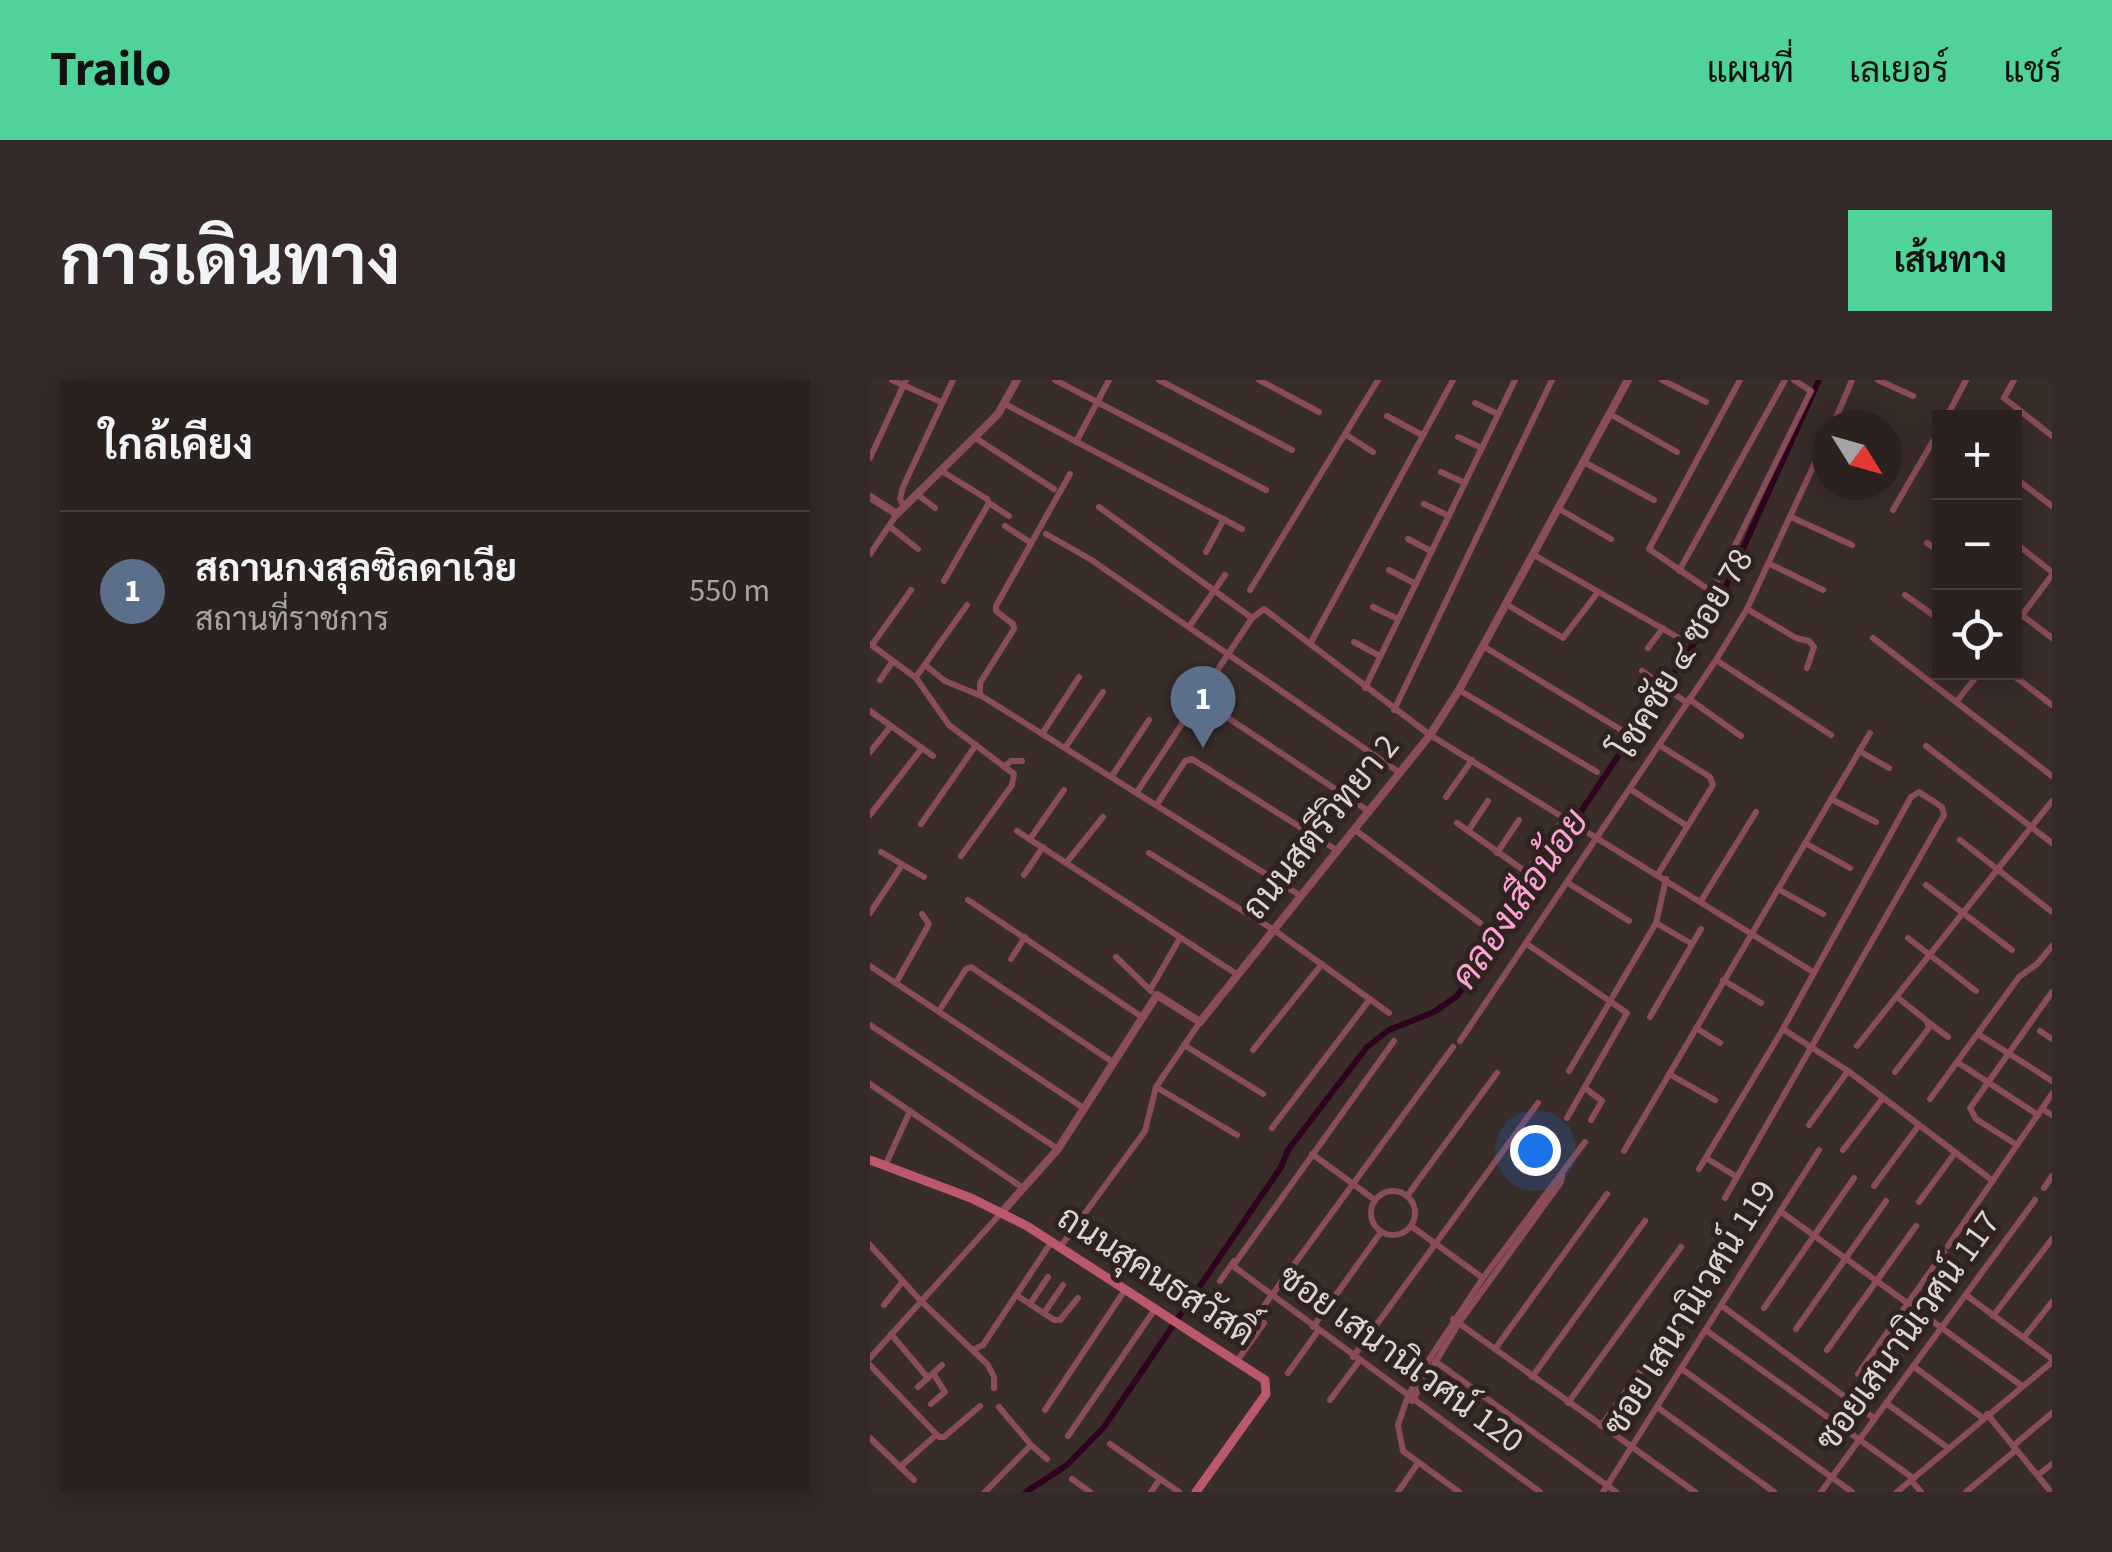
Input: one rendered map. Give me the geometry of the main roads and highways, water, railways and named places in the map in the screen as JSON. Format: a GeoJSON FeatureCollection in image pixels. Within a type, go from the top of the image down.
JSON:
{"type":"FeatureCollection","features":[{"type":"Feature","properties":{"kind":"main road","name":"ถนนสุคนธสวัสดิ์"},"geometry":{"type":"LineString","coordinates":[[870,1160],[1002,1212],[1266,1380],[1268,1390],[1196,1492]]}},
{"type":"Feature","properties":{"kind":"waterway","name":"คลองเสือน้อย"},"geometry":{"type":"LineString","coordinates":[[1026,1492],[1067,1465],[1104,1427],[1281,1167],[1288,1150],[1367,1047],[1389,1030],[1434,1012],[1457,996],[1713,615],[1819,380]]}},
{"type":"Feature","properties":{"kind":"place","name":"สถานกงสุลซิลดาเวีย"},"geometry":{"type":"Point","coordinates":[1203,748]}}]}
